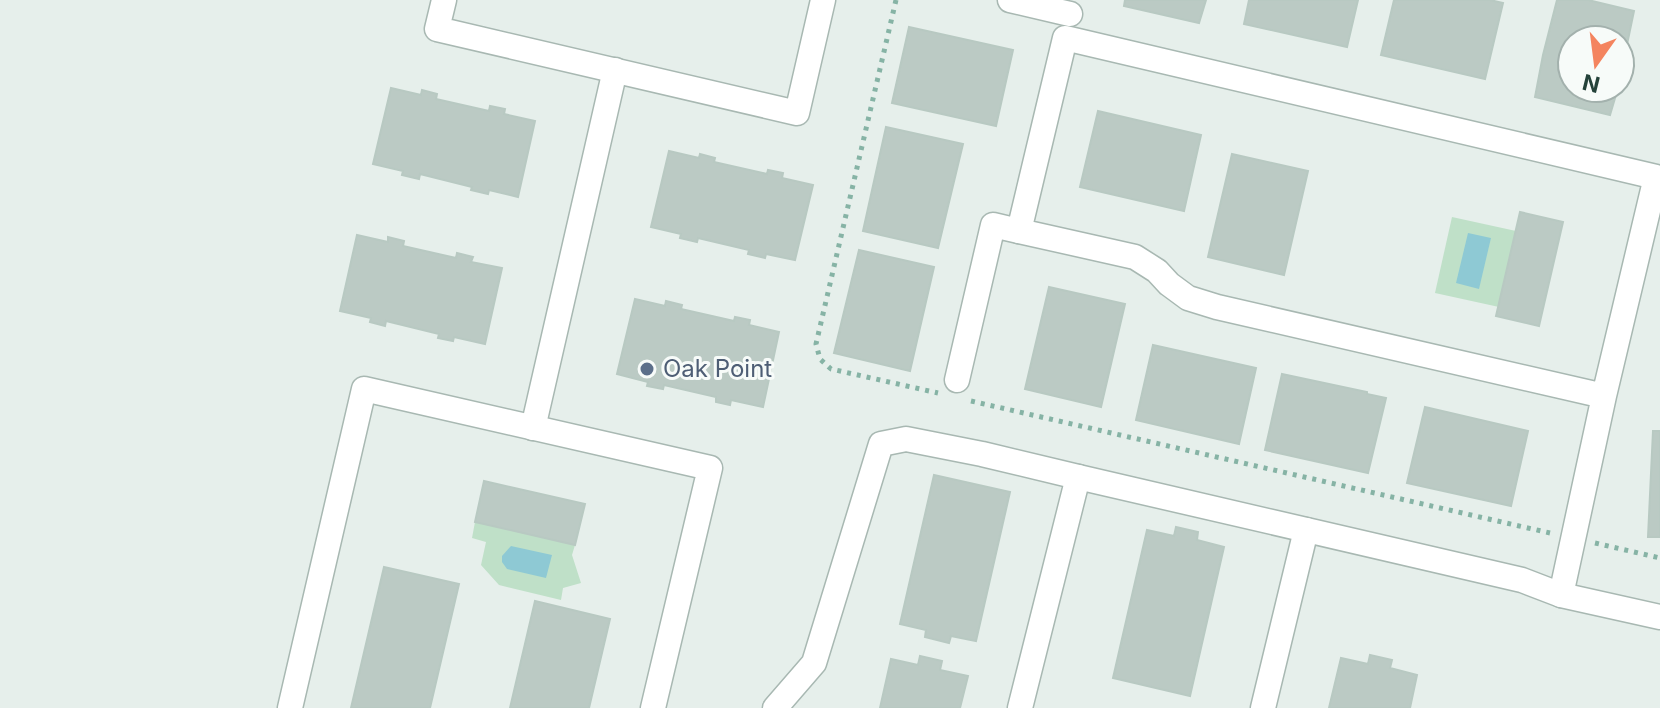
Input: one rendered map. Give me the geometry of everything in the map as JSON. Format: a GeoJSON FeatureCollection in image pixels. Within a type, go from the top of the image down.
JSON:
{"type":"FeatureCollection","features":[{"type":"Feature","properties":{"kind":"street"},"geometry":{"type":"LineString","coordinates":[[444,0],[437,29],[797,113],[823,0]]}},
{"type":"Feature","properties":{"kind":"street"},"geometry":{"type":"LineString","coordinates":[[1010,0],[1072,7],[1019,231]]}},
{"type":"Feature","properties":{"kind":"street"},"geometry":{"type":"LineString","coordinates":[[1065,38],[1658,168],[1561,595]]}},
{"type":"Feature","properties":{"kind":"street"},"geometry":{"type":"LineString","coordinates":[[533,428],[615,70]]}},
{"type":"Feature","properties":{"kind":"street"},"geometry":{"type":"LineString","coordinates":[[948,387],[993,225],[1135,257],[1188,298],[1217,307],[1604,396]]}},
{"type":"Feature","properties":{"kind":"street"},"geometry":{"type":"LineString","coordinates":[[290,708],[364,389],[710,468],[653,708]]}},
{"type":"Feature","properties":{"kind":"street"},"geometry":{"type":"LineString","coordinates":[[775,708],[814,663],[881,444],[906,439],[1522,580],[1561,595],[1660,617]]}},
{"type":"Feature","properties":{"kind":"street"},"geometry":{"type":"LineString","coordinates":[[1020,708],[1078,477]]}},
{"type":"Feature","properties":{"kind":"street"},"geometry":{"type":"LineString","coordinates":[[1263,708],[1306,530]]}},
{"type":"Feature","properties":{"kind":"path"},"geometry":{"type":"LineString","coordinates":[[896,0],[816,344],[820,359],[831,369],[948,387]]}},
{"type":"Feature","properties":{"kind":"path"},"geometry":{"type":"LineString","coordinates":[[970,401],[1660,558]]}},
{"type":"Feature","properties":{"kind":"green space"},"geometry":{"type":"Polygon","coordinates":[[[1452,217],[1516,231],[1499,307],[1435,293],[1452,217]]]}},
{"type":"Feature","properties":{"kind":"green space"},"geometry":{"type":"Polygon","coordinates":[[[475,522],[575,545],[572,555],[581,583],[563,588],[561,600],[499,585],[481,565],[486,542],[472,538],[475,522]]]}},
{"type":"Feature","properties":{"kind":"water"},"geometry":{"type":"Polygon","coordinates":[[[1468,233],[1491,238],[1479,289],[1456,283],[1468,233]]]}},
{"type":"Feature","properties":{"kind":"water"},"geometry":{"type":"Polygon","coordinates":[[[511,546],[552,555],[546,578],[507,569],[502,556],[511,546]]]}},
{"type":"Feature","properties":{"kind":"building"},"geometry":{"type":"Polygon","coordinates":[[[1125,0],[1206,0],[1199,23],[1124,6],[1125,0]]]}},
{"type":"Feature","properties":{"kind":"building"},"geometry":{"type":"Polygon","coordinates":[[[1249,0],[1358,0],[1347,47],[1244,24],[1249,0]]]}},
{"type":"Feature","properties":{"kind":"building"},"geometry":{"type":"Polygon","coordinates":[[[1394,0],[1490,0],[1503,3],[1485,79],[1381,55],[1394,0]]]}},
{"type":"Feature","properties":{"kind":"building"},"geometry":{"type":"Polygon","coordinates":[[[1557,0],[1588,0],[1634,11],[1631,24],[1556,24],[1556,102],[1535,97],[1557,0]]]}},
{"type":"Feature","properties":{"kind":"building"},"geometry":{"type":"Polygon","coordinates":[[[909,27],[1013,50],[996,126],[892,103],[909,27]]]}},
{"type":"Feature","properties":{"kind":"building"},"geometry":{"type":"Polygon","coordinates":[[[391,88],[421,95],[422,90],[437,94],[436,99],[489,111],[490,106],[505,109],[504,114],[535,121],[518,197],[489,190],[488,194],[420,174],[419,179],[402,175],[403,171],[373,164],[391,88]]]}},
{"type":"Feature","properties":{"kind":"building"},"geometry":{"type":"Polygon","coordinates":[[[1564,104],[1613,104],[1610,115],[1564,104]]]}},
{"type":"Feature","properties":{"kind":"building"},"geometry":{"type":"Polygon","coordinates":[[[1098,111],[1201,135],[1184,211],[1080,187],[1098,111]]]}},
{"type":"Feature","properties":{"kind":"building"},"geometry":{"type":"Polygon","coordinates":[[[886,127],[963,144],[938,248],[863,231],[886,127]]]}},
{"type":"Feature","properties":{"kind":"building"},"geometry":{"type":"Polygon","coordinates":[[[669,151],[699,158],[700,154],[715,158],[714,162],[767,174],[768,170],[783,173],[782,178],[813,185],[795,260],[766,254],[765,258],[748,254],[749,250],[698,238],[697,242],[680,238],[681,234],[651,227],[669,151]]]}},
{"type":"Feature","properties":{"kind":"building"},"geometry":{"type":"Polygon","coordinates":[[[1232,154],[1308,171],[1284,275],[1208,257],[1232,154]]]}},
{"type":"Feature","properties":{"kind":"building"},"geometry":{"type":"Polygon","coordinates":[[[1520,212],[1563,222],[1539,326],[1496,316],[1520,212]]]}},
{"type":"Feature","properties":{"kind":"building"},"geometry":{"type":"Polygon","coordinates":[[[357,235],[388,242],[388,237],[404,241],[403,246],[456,258],[457,253],[473,257],[471,262],[502,268],[485,344],[454,337],[453,341],[438,338],[439,334],[386,321],[385,326],[370,322],[371,318],[340,311],[357,235]]]}},
{"type":"Feature","properties":{"kind":"building"},"geometry":{"type":"Polygon","coordinates":[[[859,250],[934,267],[910,371],[834,353],[859,250]]]}},
{"type":"Feature","properties":{"kind":"building"},"geometry":{"type":"Polygon","coordinates":[[[1049,287],[1125,304],[1101,407],[1025,389],[1049,287]]]}},
{"type":"Feature","properties":{"kind":"building"},"geometry":{"type":"Polygon","coordinates":[[[635,299],[665,306],[666,301],[682,305],[681,309],[734,321],[735,317],[750,320],[749,325],[779,332],[763,407],[731,400],[730,405],[716,402],[716,397],[664,385],[663,389],[647,386],[648,382],[617,374],[635,299]]]}},
{"type":"Feature","properties":{"kind":"building"},"geometry":{"type":"Polygon","coordinates":[[[1153,345],[1256,368],[1239,444],[1136,420],[1153,345]]]}},
{"type":"Feature","properties":{"kind":"building"},"geometry":{"type":"Polygon","coordinates":[[[1282,374],[1386,398],[1368,473],[1265,450],[1282,374]]]}},
{"type":"Feature","properties":{"kind":"building"},"geometry":{"type":"Polygon","coordinates":[[[1425,407],[1528,431],[1511,506],[1407,483],[1425,407]]]}},
{"type":"Feature","properties":{"kind":"building"},"geometry":{"type":"Polygon","coordinates":[[[1653,431],[1660,431],[1660,537],[1648,537],[1653,431]]]}},
{"type":"Feature","properties":{"kind":"building"},"geometry":{"type":"Polygon","coordinates":[[[934,475],[1010,492],[976,641],[951,636],[949,643],[925,637],[926,630],[900,624],[934,475]]]}},
{"type":"Feature","properties":{"kind":"building"},"geometry":{"type":"Polygon","coordinates":[[[484,481],[585,504],[575,545],[475,522],[484,481]]]}},
{"type":"Feature","properties":{"kind":"building"},"geometry":{"type":"Polygon","coordinates":[[[1176,527],[1198,532],[1197,540],[1224,547],[1190,696],[1113,678],[1147,530],[1174,536],[1176,527]]]}},
{"type":"Feature","properties":{"kind":"building"},"geometry":{"type":"Polygon","coordinates":[[[384,567],[459,584],[430,708],[351,708],[384,567]]]}},
{"type":"Feature","properties":{"kind":"building"},"geometry":{"type":"Polygon","coordinates":[[[535,601],[610,619],[589,708],[510,708],[535,601]]]}},
{"type":"Feature","properties":{"kind":"building"},"geometry":{"type":"Polygon","coordinates":[[[1370,655],[1392,660],[1390,668],[1417,675],[1410,708],[1329,708],[1341,658],[1368,664],[1370,655]]]}},
{"type":"Feature","properties":{"kind":"building"},"geometry":{"type":"Polygon","coordinates":[[[920,656],[942,661],[940,670],[968,676],[960,708],[880,708],[891,659],[918,665],[920,656]]]}},
{"type":"Feature","properties":{"kind":"place","name":"Oak Point"},"geometry":{"type":"Point","coordinates":[647,369]}}]}
